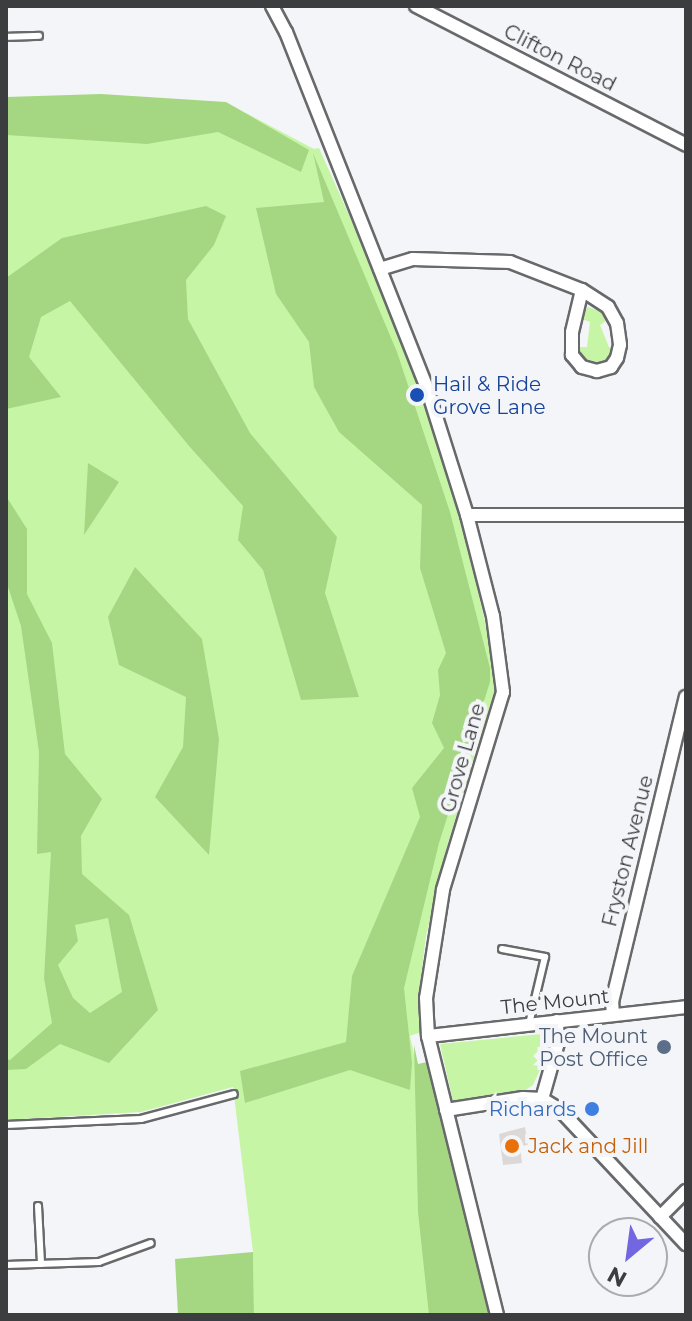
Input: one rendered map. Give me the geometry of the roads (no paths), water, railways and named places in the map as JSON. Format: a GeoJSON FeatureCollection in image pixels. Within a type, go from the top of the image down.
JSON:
{"type":"FeatureCollection","features":[{"type":"Feature","properties":{"kind":"street","name":"Grove Lane"},"geometry":{"type":"LineString","coordinates":[[272,6],[286,32],[427,388],[467,515],[493,616],[503,692],[443,890],[429,969],[428,1036],[497,1315]]}},
{"type":"Feature","properties":{"kind":"street","name":"Clifton Road"},"geometry":{"type":"LineString","coordinates":[[416,6],[686,145]]}},
{"type":"Feature","properties":{"kind":"street"},"geometry":{"type":"LineString","coordinates":[[380,269],[413,259],[510,262],[582,290],[608,307],[617,323],[620,345],[617,358],[611,367],[597,371],[582,367],[572,355],[572,332],[582,290]]}},
{"type":"Feature","properties":{"kind":"street"},"geometry":{"type":"LineString","coordinates":[[467,515],[686,515]]}},
{"type":"Feature","properties":{"kind":"street","name":"Fryston Avenue"},"geometry":{"type":"LineString","coordinates":[[613,1015],[612,1002],[686,697]]}},
{"type":"Feature","properties":{"kind":"street","name":"The Mount"},"geometry":{"type":"LineString","coordinates":[[428,1036],[686,1007]]}},
{"type":"Feature","properties":{"kind":"street"},"geometry":{"type":"LineString","coordinates":[[542,1099],[558,1043],[557,1021]]}},
{"type":"Feature","properties":{"kind":"street"},"geometry":{"type":"LineString","coordinates":[[446,1110],[523,1098],[542,1099],[560,1110],[660,1217],[686,1191]]}},
{"type":"Feature","properties":{"kind":"street"},"geometry":{"type":"LineString","coordinates":[[668,1225],[686,1244]]}},
{"type":"Feature","properties":{"kind":"lane"},"geometry":{"type":"LineString","coordinates":[[6,37],[39,36]]}},
{"type":"Feature","properties":{"kind":"lane"},"geometry":{"type":"LineString","coordinates":[[502,949],[545,957],[529,1025]]}},
{"type":"Feature","properties":{"kind":"lane"},"geometry":{"type":"LineString","coordinates":[[6,1125],[141,1119],[234,1094]]}},
{"type":"Feature","properties":{"kind":"lane"},"geometry":{"type":"LineString","coordinates":[[38,1206],[41,1264]]}},
{"type":"Feature","properties":{"kind":"lane"},"geometry":{"type":"LineString","coordinates":[[6,1265],[99,1262],[151,1243]]}},
{"type":"Feature","properties":{"kind":"place","name":"Hail & Ride Grove Lane"},"geometry":{"type":"Point","coordinates":[417,395]}},
{"type":"Feature","properties":{"kind":"place","name":"The Mount Post Office"},"geometry":{"type":"Point","coordinates":[664,1047]}},
{"type":"Feature","properties":{"kind":"place","name":"Richards"},"geometry":{"type":"Point","coordinates":[592,1109]}},
{"type":"Feature","properties":{"kind":"place","name":"Jack and Jill"},"geometry":{"type":"Point","coordinates":[512,1146]}}]}
